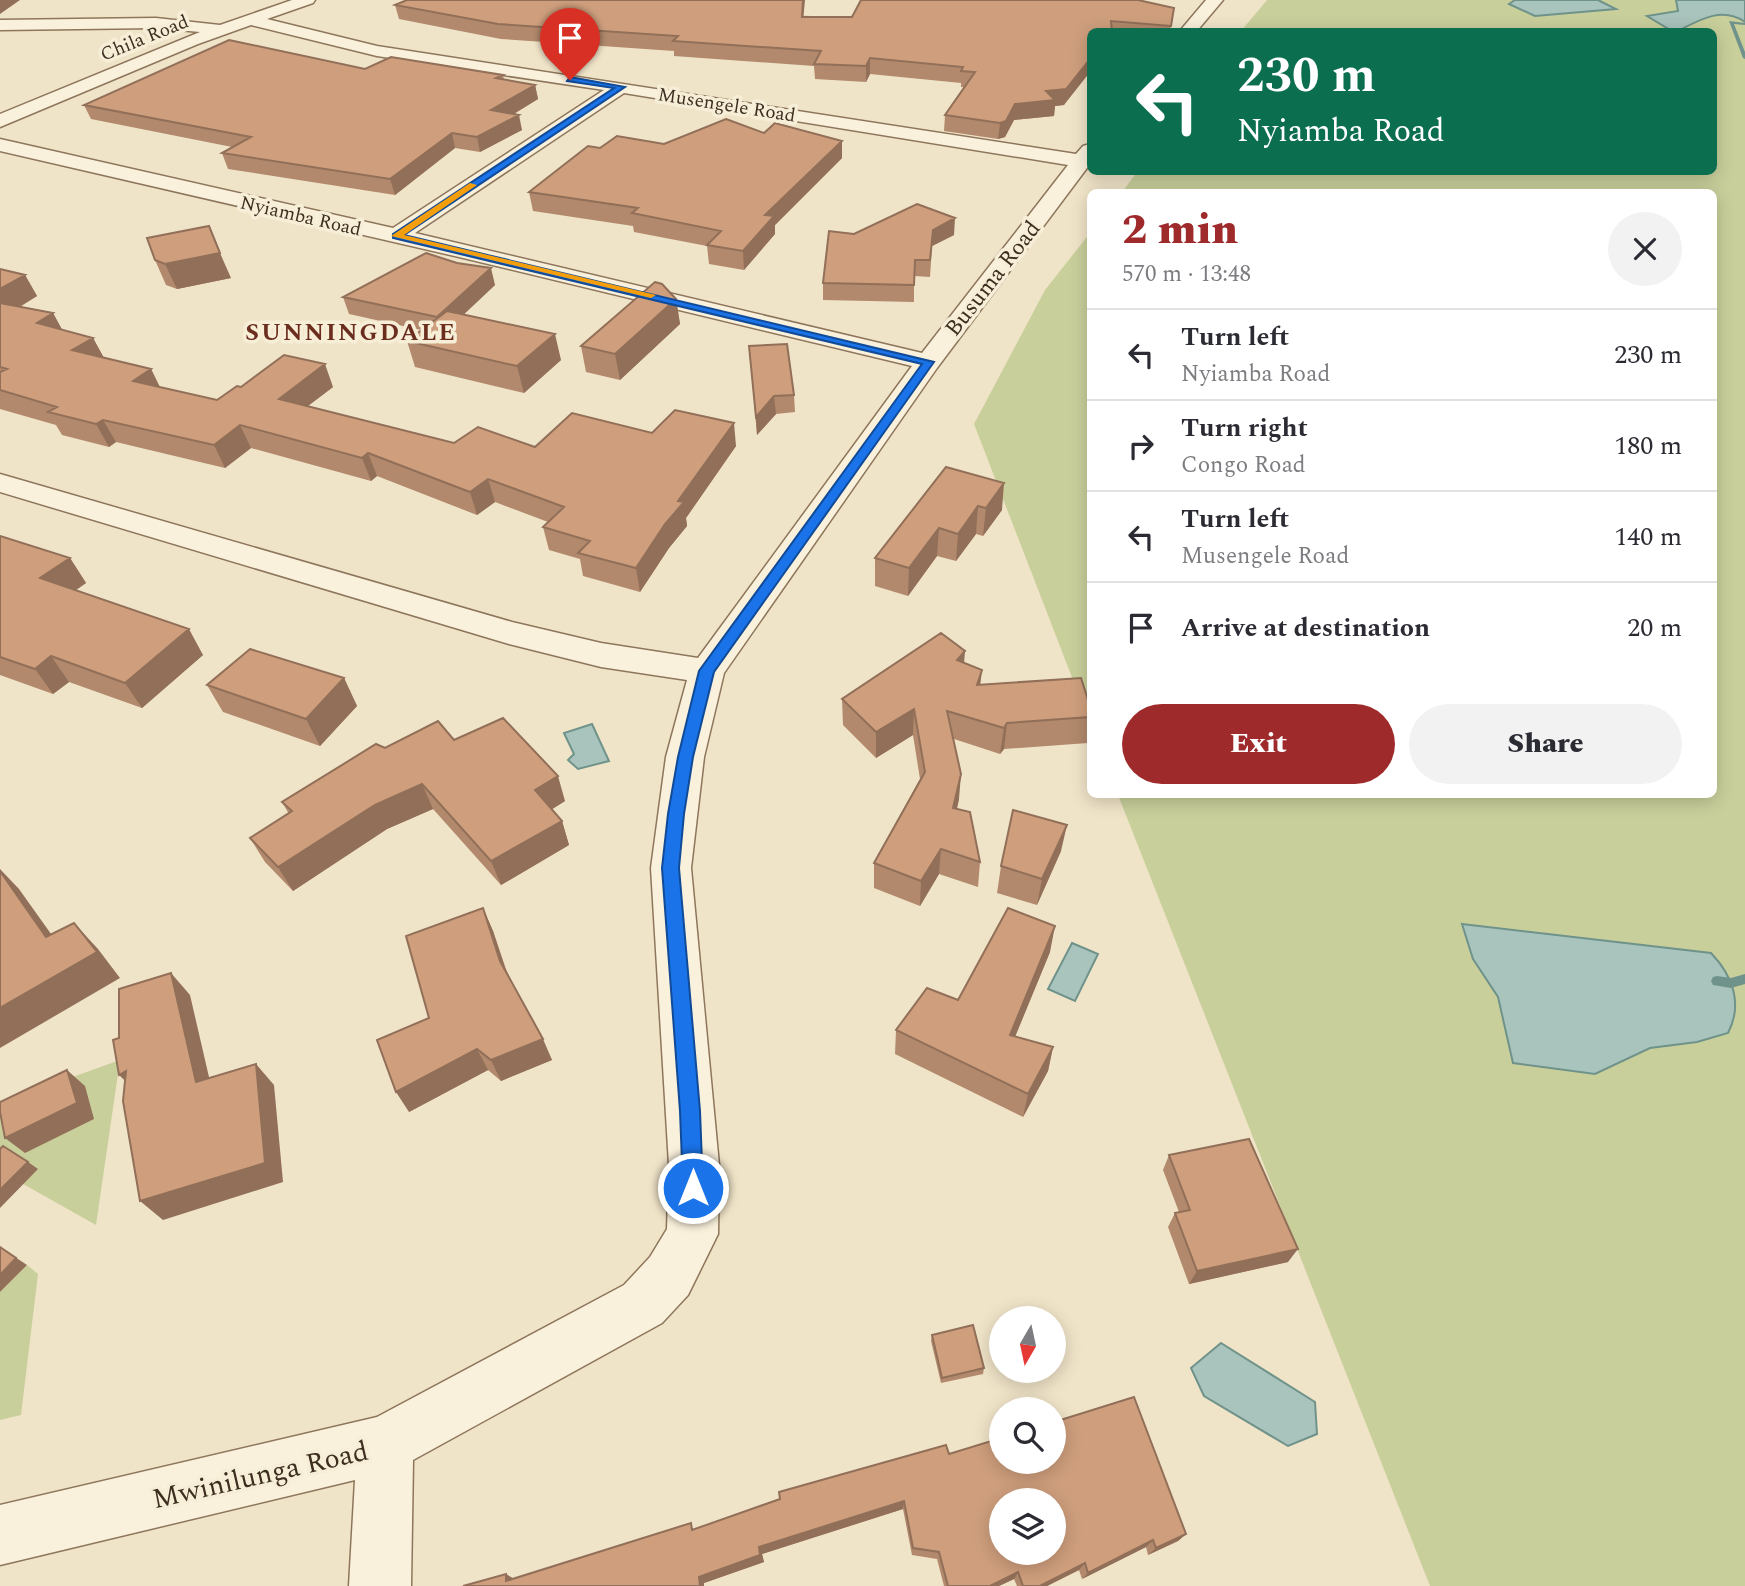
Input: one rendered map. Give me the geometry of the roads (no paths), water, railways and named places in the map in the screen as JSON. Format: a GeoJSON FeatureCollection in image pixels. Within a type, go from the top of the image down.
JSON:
{"type":"FeatureCollection","features":[{"type":"Feature","properties":{"kind":"street","name":"Chila Road"},"geometry":{"type":"LineString","coordinates":[[1,120],[229,23],[307,0]]}},
{"type":"Feature","properties":{"kind":"street"},"geometry":{"type":"LineString","coordinates":[[1190,28],[1208,1]]}},
{"type":"Feature","properties":{"kind":"street","name":"Musengele Road"},"geometry":{"type":"LineString","coordinates":[[0,25],[229,23],[377,51],[1086,156]]}},
{"type":"Feature","properties":{"kind":"street"},"geometry":{"type":"LineString","coordinates":[[396,236],[621,87]]}},
{"type":"Feature","properties":{"kind":"street","name":"Nyiamba Road"},"geometry":{"type":"LineString","coordinates":[[0,145],[928,362]]}},
{"type":"Feature","properties":{"kind":"street","name":"Busuma Road"},"geometry":{"type":"LineString","coordinates":[[506,1378],[643,1304],[669,1276],[692,1234],[694,1165],[671,868],[685,757],[707,671],[928,362],[1086,156]]}},
{"type":"Feature","properties":{"kind":"street"},"geometry":{"type":"LineString","coordinates":[[0,483],[509,633],[601,655],[707,671]]}},
{"type":"Feature","properties":{"kind":"street","name":"Mwinilunga Road"},"geometry":{"type":"LineString","coordinates":[[0,1535],[385,1444],[506,1378]]}},
{"type":"Feature","properties":{"kind":"street"},"geometry":{"type":"LineString","coordinates":[[380,1586],[385,1444]]}},
{"type":"Feature","properties":{"kind":"water"},"geometry":{"type":"Polygon","coordinates":[[[1515,0],[1598,0],[1616,9],[1535,16],[1509,4],[1515,0]]]}},
{"type":"Feature","properties":{"kind":"water"},"geometry":{"type":"Polygon","coordinates":[[[1676,0],[1745,0],[1745,22],[1736,17],[1719,15],[1702,19],[1684,28],[1667,28],[1647,16],[1678,11],[1676,0]]]}},
{"type":"Feature","properties":{"kind":"water"},"geometry":{"type":"Polygon","coordinates":[[[592,724],[609,761],[578,769],[568,760],[574,754],[564,733],[592,724]]]}},
{"type":"Feature","properties":{"kind":"water"},"geometry":{"type":"Polygon","coordinates":[[[1462,924],[1711,953],[1725,971],[1733,991],[1735,1012],[1728,1033],[1697,1042],[1650,1048],[1595,1074],[1513,1063],[1498,997],[1473,959],[1462,924]]]}},
{"type":"Feature","properties":{"kind":"water"},"geometry":{"type":"Polygon","coordinates":[[[1072,943],[1098,954],[1075,1001],[1048,989],[1072,943]]]}},
{"type":"Feature","properties":{"kind":"water"},"geometry":{"type":"Polygon","coordinates":[[[1221,1343],[1315,1402],[1317,1434],[1288,1446],[1204,1396],[1191,1368],[1221,1343]]]}},
{"type":"Feature","properties":{"kind":"waterway"},"geometry":{"type":"LineString","coordinates":[[1745,24],[1731,22],[1745,58]]}},
{"type":"Feature","properties":{"kind":"waterway"},"geometry":{"type":"LineString","coordinates":[[1717,981],[1731,983],[1745,979]]}},
{"type":"Feature","properties":{"kind":"district","name":"SUNNINGDALE"},"geometry":{"type":"Point","coordinates":[351,332]}}]}
